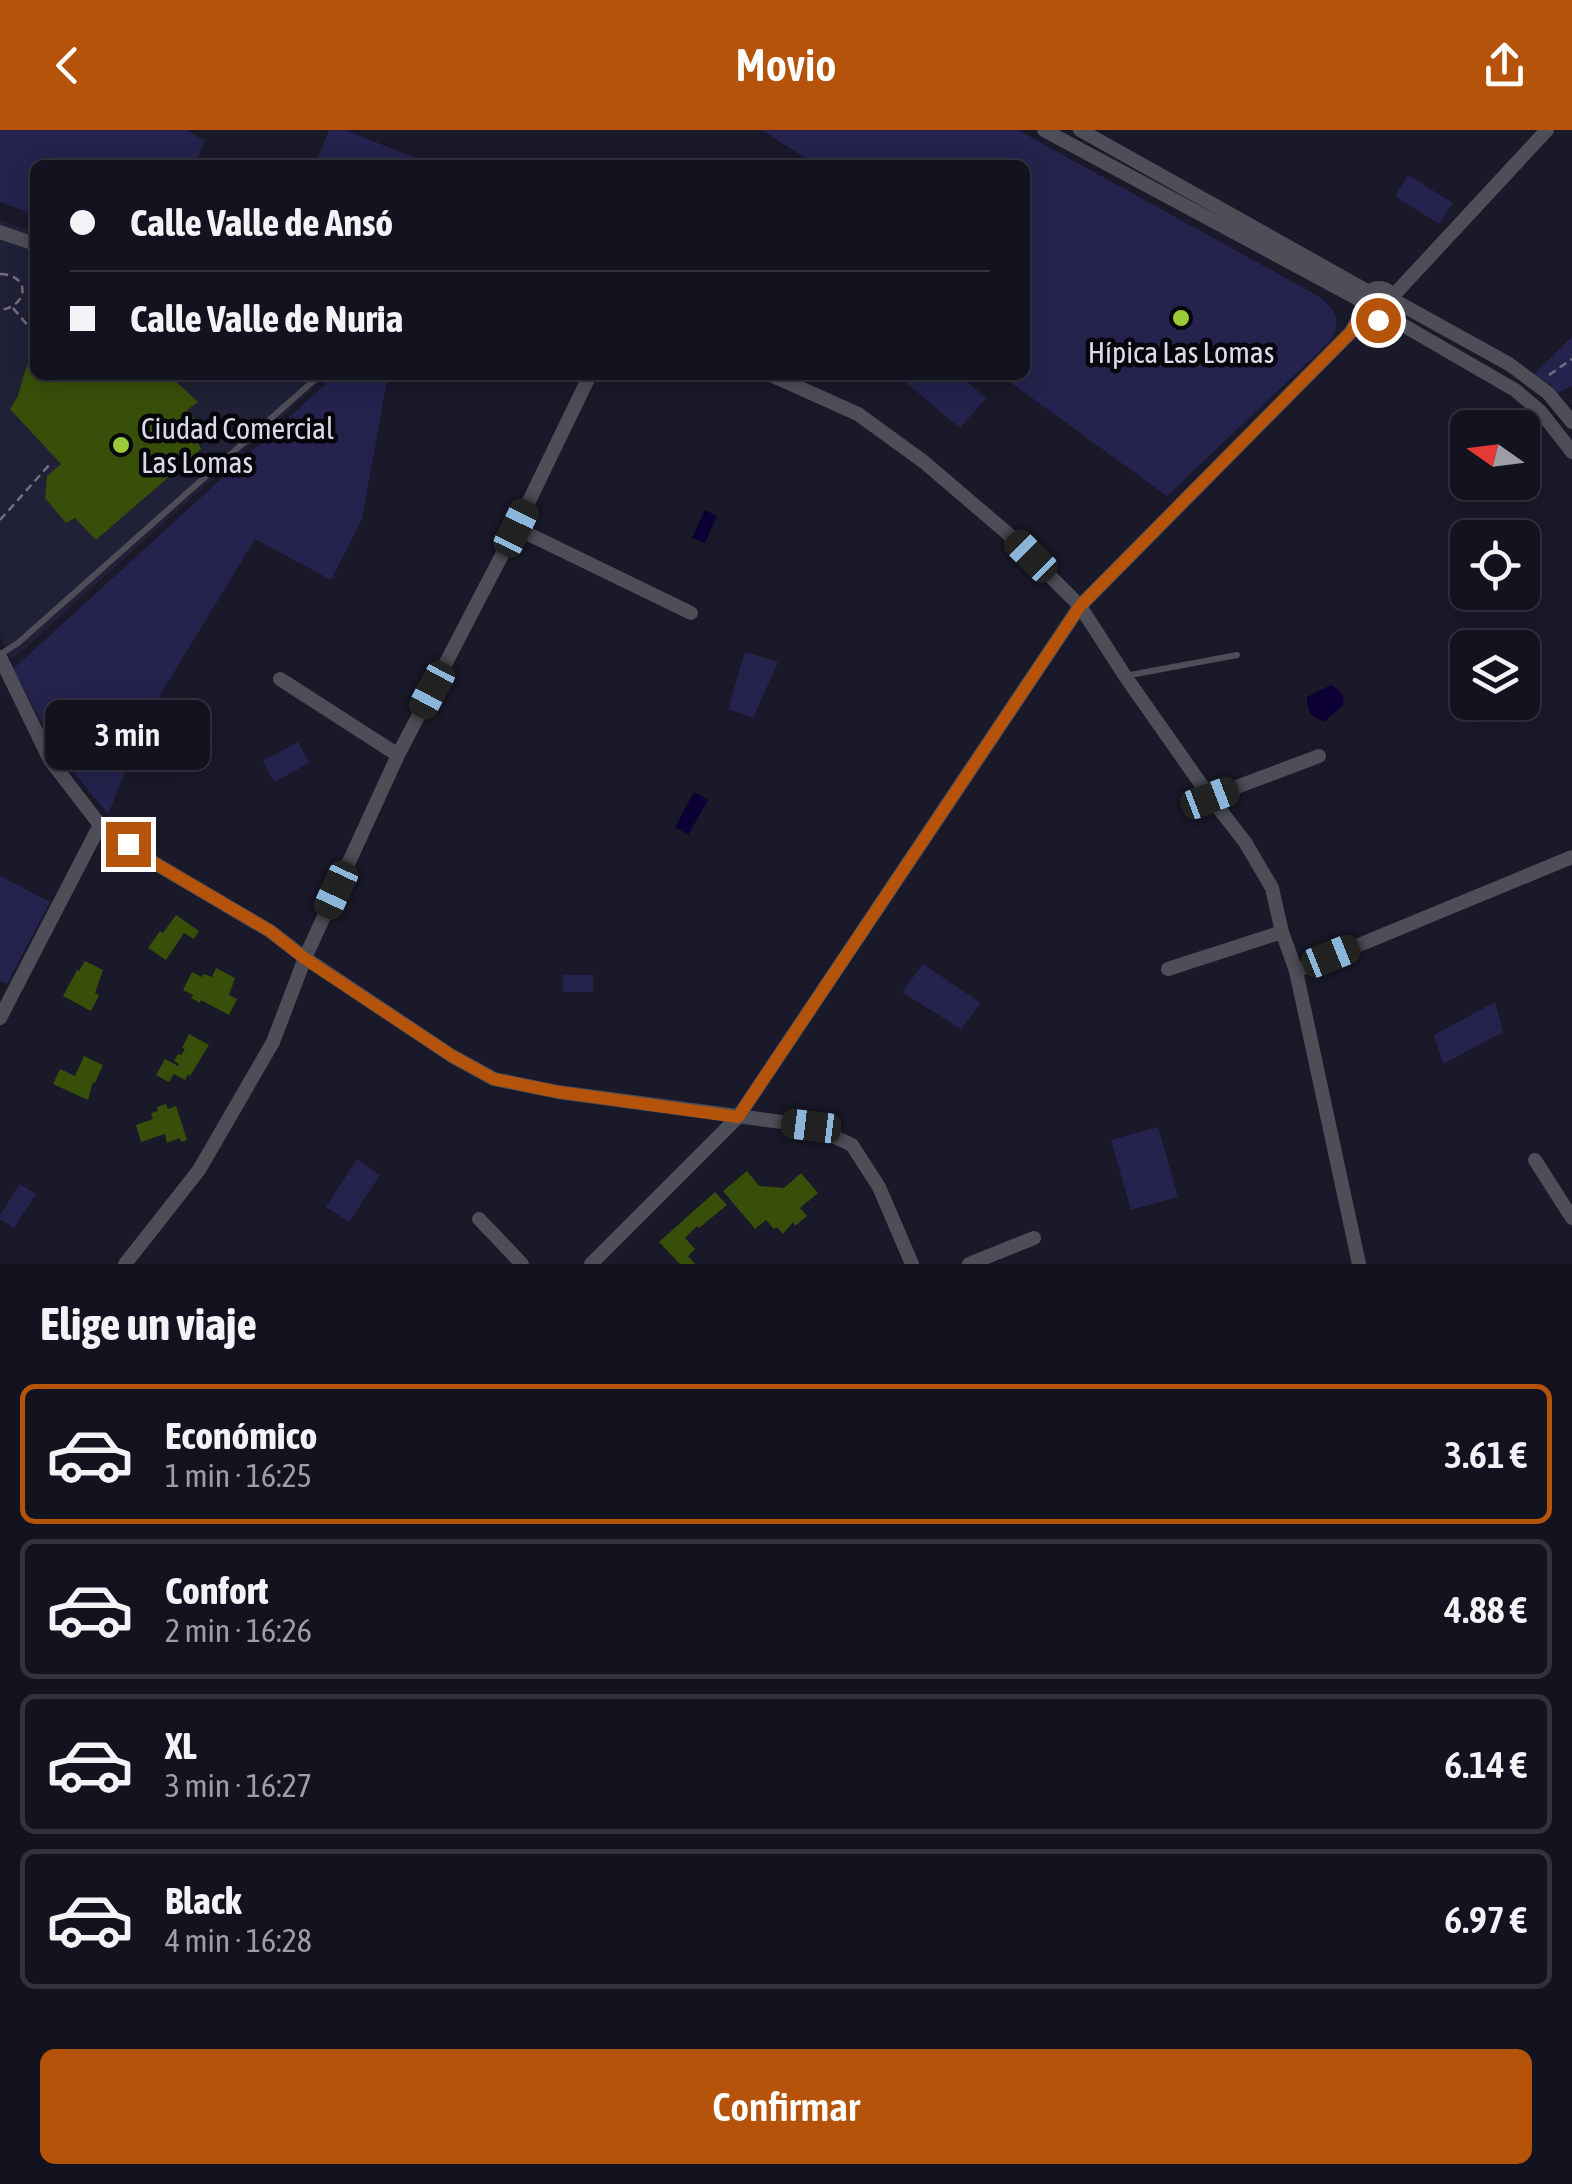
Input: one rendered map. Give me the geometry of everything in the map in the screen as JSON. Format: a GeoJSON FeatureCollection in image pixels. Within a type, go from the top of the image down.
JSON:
{"type":"FeatureCollection","features":[{"type":"Feature","properties":{"kind":"street"},"geometry":{"type":"LineString","coordinates":[[1044,130],[1382,296],[1394,310],[1351,332]]}},
{"type":"Feature","properties":{"kind":"street"},"geometry":{"type":"LineString","coordinates":[[1080,130],[1510,364],[1548,393],[1572,422]]}},
{"type":"Feature","properties":{"kind":"street"},"geometry":{"type":"LineString","coordinates":[[591,1264],[738,1117],[1080,606],[1547,130]]}},
{"type":"Feature","properties":{"kind":"street"},"geometry":{"type":"LineString","coordinates":[[0,232],[30,242]]}},
{"type":"Feature","properties":{"kind":"street"},"geometry":{"type":"LineString","coordinates":[[1382,296],[1370,316],[1384,318],[1515,390],[1540,410],[1572,452]]}},
{"type":"Feature","properties":{"kind":"street"},"geometry":{"type":"LineString","coordinates":[[126,1264],[200,1170],[273,1042],[304,958],[398,754],[516,528],[588,380]]}},
{"type":"Feature","properties":{"kind":"street"},"geometry":{"type":"LineString","coordinates":[[782,380],[858,414],[924,462],[1006,532],[1080,606],[1210,798],[1245,842],[1272,888],[1296,971],[1359,1264]]}},
{"type":"Feature","properties":{"kind":"street"},"geometry":{"type":"LineString","coordinates":[[516,528],[691,613]]}},
{"type":"Feature","properties":{"kind":"street"},"geometry":{"type":"LineString","coordinates":[[0,656],[50,760],[100,825],[156,864],[270,931],[304,958],[452,1056],[494,1079],[558,1092],[811,1126],[852,1145],[878,1187],[912,1264]]}},
{"type":"Feature","properties":{"kind":"street"},"geometry":{"type":"LineString","coordinates":[[280,679],[398,754]]}},
{"type":"Feature","properties":{"kind":"street"},"geometry":{"type":"LineString","coordinates":[[1210,798],[1319,756]]}},
{"type":"Feature","properties":{"kind":"street"},"geometry":{"type":"LineString","coordinates":[[0,1018],[100,825]]}},
{"type":"Feature","properties":{"kind":"street"},"geometry":{"type":"LineString","coordinates":[[1296,971],[1572,856]]}},
{"type":"Feature","properties":{"kind":"street"},"geometry":{"type":"LineString","coordinates":[[1168,969],[1282,932]]}},
{"type":"Feature","properties":{"kind":"street"},"geometry":{"type":"LineString","coordinates":[[1535,1160],[1572,1218]]}},
{"type":"Feature","properties":{"kind":"street"},"geometry":{"type":"LineString","coordinates":[[479,1219],[522,1264]]}},
{"type":"Feature","properties":{"kind":"street"},"geometry":{"type":"LineString","coordinates":[[970,1264],[1034,1238]]}},
{"type":"Feature","properties":{"kind":"lane"},"geometry":{"type":"LineString","coordinates":[[0,656],[314,380]]}},
{"type":"Feature","properties":{"kind":"lane"},"geometry":{"type":"LineString","coordinates":[[1125,676],[1236,655]]}},
{"type":"Feature","properties":{"kind":"path"},"geometry":{"type":"LineString","coordinates":[[0,274],[12,274],[23,291],[21,301],[13,308],[0,310]]}},
{"type":"Feature","properties":{"kind":"path"},"geometry":{"type":"LineString","coordinates":[[13,308],[30,328]]}},
{"type":"Feature","properties":{"kind":"path"},"geometry":{"type":"LineString","coordinates":[[1535,383],[1572,359]]}},
{"type":"Feature","properties":{"kind":"path"},"geometry":{"type":"LineString","coordinates":[[0,520],[50,464]]}},
{"type":"Feature","properties":{"kind":"shaded area"},"geometry":{"type":"Polygon","coordinates":[[[0,130],[187,130],[205,141],[197,160],[30,160],[30,213],[0,202],[0,130]]]}},
{"type":"Feature","properties":{"kind":"shaded area"},"geometry":{"type":"Polygon","coordinates":[[[329,130],[345,130],[420,160],[317,160],[329,130]]]}},
{"type":"Feature","properties":{"kind":"shaded area","name":"Hípica Las Lomas"},"geometry":{"type":"Polygon","coordinates":[[[762,130],[1018,130],[1318,296],[1329,305],[1336,328],[1330,341],[1167,496],[1007,380],[1030,380],[1030,160],[808,160],[762,130]]]}},
{"type":"Feature","properties":{"kind":"shaded area"},"geometry":{"type":"Polygon","coordinates":[[[1408,175],[1453,203],[1439,224],[1395,196],[1408,175]]]}},
{"type":"Feature","properties":{"kind":"shaded area"},"geometry":{"type":"Polygon","coordinates":[[[0,220],[30,230],[30,380],[322,380],[12,660],[0,636],[0,220]]]}},
{"type":"Feature","properties":{"kind":"shaded area"},"geometry":{"type":"Polygon","coordinates":[[[1572,337],[1572,386],[1557,393],[1534,374],[1572,337]]]}},
{"type":"Feature","properties":{"kind":"shaded area"},"geometry":{"type":"Polygon","coordinates":[[[330,380],[387,380],[362,519],[331,580],[255,539],[151,710],[108,814],[60,756],[13,669],[330,380]]]}},
{"type":"Feature","properties":{"kind":"shaded area"},"geometry":{"type":"Polygon","coordinates":[[[965,380],[986,398],[960,428],[904,381],[965,380]]]}},
{"type":"Feature","properties":{"kind":"shaded area"},"geometry":{"type":"Polygon","coordinates":[[[705,510],[717,516],[705,543],[692,538],[705,510]]]}},
{"type":"Feature","properties":{"kind":"shaded area"},"geometry":{"type":"Polygon","coordinates":[[[745,652],[778,662],[753,718],[728,709],[745,652]]]}},
{"type":"Feature","properties":{"kind":"shaded area"},"geometry":{"type":"Polygon","coordinates":[[[1331,685],[1341,693],[1344,702],[1325,721],[1311,713],[1307,697],[1331,685]]]}},
{"type":"Feature","properties":{"kind":"shaded area"},"geometry":{"type":"Polygon","coordinates":[[[298,742],[309,763],[274,782],[263,761],[298,742]]]}},
{"type":"Feature","properties":{"kind":"shaded area"},"geometry":{"type":"Polygon","coordinates":[[[694,792],[708,800],[688,835],[675,827],[694,792]]]}},
{"type":"Feature","properties":{"kind":"shaded area"},"geometry":{"type":"Polygon","coordinates":[[[0,876],[50,902],[7,984],[0,981],[0,876]]]}},
{"type":"Feature","properties":{"kind":"shaded area"},"geometry":{"type":"Polygon","coordinates":[[[923,964],[981,1003],[961,1029],[902,992],[923,964]]]}},
{"type":"Feature","properties":{"kind":"shaded area"},"geometry":{"type":"Polygon","coordinates":[[[563,975],[593,975],[593,992],[563,992],[563,975]]]}},
{"type":"Feature","properties":{"kind":"shaded area"},"geometry":{"type":"Polygon","coordinates":[[[1495,1002],[1503,1032],[1443,1064],[1434,1035],[1495,1002]]]}},
{"type":"Feature","properties":{"kind":"shaded area"},"geometry":{"type":"Polygon","coordinates":[[[1158,1127],[1178,1197],[1131,1210],[1111,1140],[1158,1127]]]}},
{"type":"Feature","properties":{"kind":"shaded area"},"geometry":{"type":"Polygon","coordinates":[[[357,1159],[380,1175],[349,1222],[326,1207],[357,1159]]]}},
{"type":"Feature","properties":{"kind":"shaded area"},"geometry":{"type":"Polygon","coordinates":[[[20,1184],[36,1194],[14,1228],[0,1215],[20,1184]]]}},
{"type":"Feature","properties":{"kind":"building","name":"Ciudad Comercial Las Lomas"},"geometry":{"type":"Polygon","coordinates":[[[30,359],[30,380],[174,380],[198,402],[187,410],[207,432],[196,440],[201,449],[96,540],[75,518],[66,523],[45,498],[47,476],[61,464],[10,409],[30,359]]]}},
{"type":"Feature","properties":{"kind":"building"},"geometry":{"type":"Polygon","coordinates":[[[176,915],[199,931],[194,939],[184,933],[166,960],[148,948],[176,915]]]}},
{"type":"Feature","properties":{"kind":"building"},"geometry":{"type":"Polygon","coordinates":[[[85,961],[103,970],[95,993],[99,995],[91,1011],[63,996],[85,961]]]}},
{"type":"Feature","properties":{"kind":"building"},"geometry":{"type":"Polygon","coordinates":[[[216,968],[235,978],[229,995],[237,999],[229,1015],[201,1000],[200,1003],[183,990],[192,972],[212,977],[216,968]]]}},
{"type":"Feature","properties":{"kind":"building"},"geometry":{"type":"Polygon","coordinates":[[[189,1034],[209,1045],[190,1076],[185,1080],[174,1074],[169,1082],[156,1075],[165,1059],[178,1066],[174,1061],[185,1049],[182,1048],[189,1034]]]}},
{"type":"Feature","properties":{"kind":"building"},"geometry":{"type":"Polygon","coordinates":[[[84,1056],[103,1065],[88,1100],[53,1084],[60,1069],[75,1076],[84,1056]]]}},
{"type":"Feature","properties":{"kind":"building"},"geometry":{"type":"Polygon","coordinates":[[[166,1104],[168,1109],[176,1106],[187,1140],[181,1142],[180,1138],[167,1143],[165,1134],[141,1142],[136,1125],[153,1119],[151,1113],[166,1104]]]}},
{"type":"Feature","properties":{"kind":"building"},"geometry":{"type":"Polygon","coordinates":[[[747,1171],[759,1186],[784,1188],[801,1173],[818,1193],[800,1208],[807,1216],[795,1226],[793,1222],[783,1234],[766,1220],[755,1229],[723,1191],[747,1171]]]}},
{"type":"Feature","properties":{"kind":"building"},"geometry":{"type":"Polygon","coordinates":[[[715,1192],[727,1205],[685,1238],[695,1249],[688,1256],[695,1264],[680,1264],[659,1242],[715,1192]]]}},
{"type":"Feature","properties":{"kind":"place","name":"Hípica Las Lomas"},"geometry":{"type":"Point","coordinates":[1181,318]}},
{"type":"Feature","properties":{"kind":"place","name":"Ciudad Comercial Las Lomas"},"geometry":{"type":"Point","coordinates":[121,445]}},
{"type":"Feature","properties":{"kind":"route"},"geometry":{"type":"LineString","coordinates":[[128,844],[270,931],[304,958],[452,1056],[494,1079],[738,1117],[1080,606],[1351,332],[1364,308],[1378,320]]}}]}
